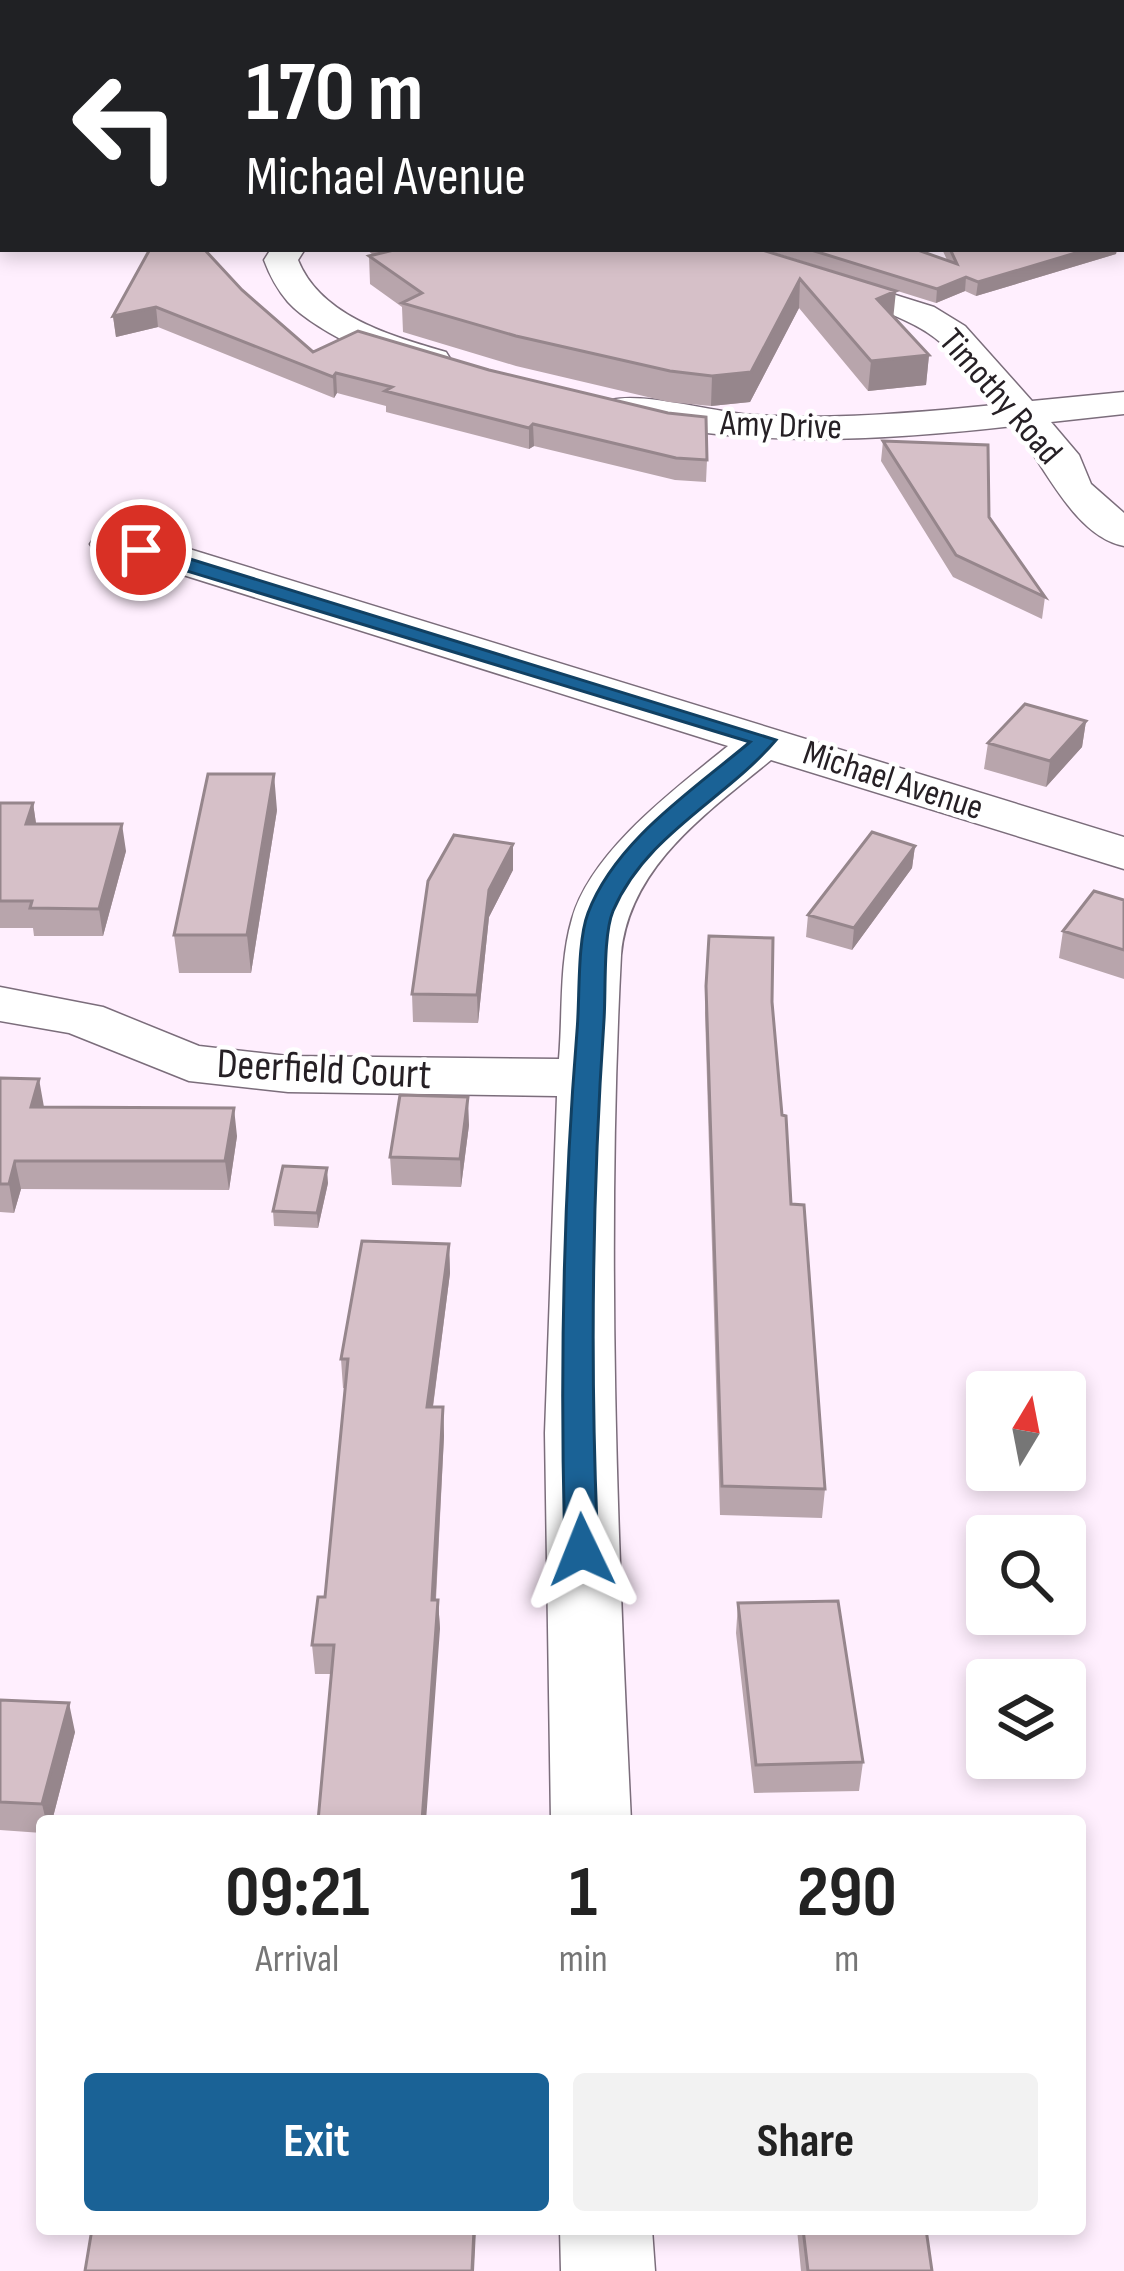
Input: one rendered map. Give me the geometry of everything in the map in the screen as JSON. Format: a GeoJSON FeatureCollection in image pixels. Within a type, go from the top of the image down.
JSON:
{"type":"FeatureCollection","features":[{"type":"Feature","properties":{"kind":"street"},"geometry":{"type":"LineString","coordinates":[[286,252],[280,260],[284,277],[321,313],[362,336],[463,368]]}},
{"type":"Feature","properties":{"kind":"street","name":"Timothy Road"},"geometry":{"type":"LineString","coordinates":[[727,252],[922,314],[952,334],[1059,455],[1073,489],[1123,534]]}},
{"type":"Feature","properties":{"kind":"street","name":"Amy Drive"},"geometry":{"type":"LineString","coordinates":[[586,399],[689,421],[797,432],[1124,403]]}},
{"type":"Feature","properties":{"kind":"street","name":"Michael Avenue"},"geometry":{"type":"LineString","coordinates":[[111,544],[171,557],[1124,854]]}},
{"type":"Feature","properties":{"kind":"street"},"geometry":{"type":"LineString","coordinates":[[592,1815],[577,1415],[587,1078],[599,914],[630,863],[666,824],[765,740]]}},
{"type":"Feature","properties":{"kind":"street","name":"Deerfield Court"},"geometry":{"type":"LineString","coordinates":[[0,1004],[82,1018],[189,1063],[288,1074],[587,1078]]}},
{"type":"Feature","properties":{"kind":"street"},"geometry":{"type":"LineString","coordinates":[[606,2235],[608,2271]]}},
{"type":"Feature","properties":{"kind":"building"},"geometry":{"type":"Polygon","coordinates":[[[148,252],[207,252],[313,352],[358,331],[489,370],[668,413],[706,417],[707,460],[676,458],[533,424],[529,428],[385,391],[392,387],[336,373],[333,377],[156,307],[113,316],[148,252]]]}},
{"type":"Feature","properties":{"kind":"building"},"geometry":{"type":"Polygon","coordinates":[[[386,252],[769,252],[896,291],[877,299],[929,355],[871,361],[800,279],[751,372],[712,376],[670,371],[516,336],[402,303],[422,293],[369,256],[386,252]]]}},
{"type":"Feature","properties":{"kind":"building"},"geometry":{"type":"Polygon","coordinates":[[[818,252],[923,252],[957,264],[951,252],[1079,252],[978,282],[966,277],[937,289],[818,252]]]}},
{"type":"Feature","properties":{"kind":"building"},"geometry":{"type":"Polygon","coordinates":[[[883,441],[988,445],[989,517],[1045,597],[956,555],[883,441]]]}},
{"type":"Feature","properties":{"kind":"building"},"geometry":{"type":"Polygon","coordinates":[[[1025,704],[1086,721],[1050,761],[988,743],[1025,704]]]}},
{"type":"Feature","properties":{"kind":"building"},"geometry":{"type":"Polygon","coordinates":[[[208,774],[274,774],[247,935],[174,935],[208,774]]]}},
{"type":"Feature","properties":{"kind":"building"},"geometry":{"type":"Polygon","coordinates":[[[0,803],[33,803],[26,824],[122,824],[99,909],[30,908],[32,901],[0,901],[0,803]]]}},
{"type":"Feature","properties":{"kind":"building"},"geometry":{"type":"Polygon","coordinates":[[[872,832],[915,846],[854,928],[808,915],[872,832]]]}},
{"type":"Feature","properties":{"kind":"building"},"geometry":{"type":"Polygon","coordinates":[[[454,835],[513,844],[489,890],[477,995],[412,994],[428,881],[454,835]]]}},
{"type":"Feature","properties":{"kind":"building"},"geometry":{"type":"Polygon","coordinates":[[[1094,891],[1124,900],[1124,950],[1063,931],[1094,891]]]}},
{"type":"Feature","properties":{"kind":"building"},"geometry":{"type":"Polygon","coordinates":[[[709,936],[773,938],[772,1002],[782,1115],[786,1116],[791,1204],[804,1205],[825,1489],[722,1486],[706,986],[709,936]]]}},
{"type":"Feature","properties":{"kind":"building"},"geometry":{"type":"Polygon","coordinates":[[[0,1078],[39,1079],[31,1107],[234,1108],[225,1161],[15,1161],[9,1184],[0,1184],[0,1078]]]}},
{"type":"Feature","properties":{"kind":"building"},"geometry":{"type":"Polygon","coordinates":[[[400,1095],[468,1097],[460,1159],[390,1157],[400,1095]]]}},
{"type":"Feature","properties":{"kind":"building"},"geometry":{"type":"Polygon","coordinates":[[[283,1166],[327,1168],[317,1213],[273,1211],[283,1166]]]}},
{"type":"Feature","properties":{"kind":"building"},"geometry":{"type":"Polygon","coordinates":[[[362,1241],[449,1244],[427,1407],[443,1407],[432,1600],[438,1600],[422,1815],[319,1815],[334,1645],[312,1645],[318,1597],[325,1597],[348,1359],[341,1359],[362,1241]]]}},
{"type":"Feature","properties":{"kind":"building"},"geometry":{"type":"Polygon","coordinates":[[[838,1601],[863,1762],[756,1765],[738,1603],[838,1601]]]}},
{"type":"Feature","properties":{"kind":"building"},"geometry":{"type":"Polygon","coordinates":[[[0,1700],[69,1703],[42,1804],[0,1802],[0,1700]]]}},
{"type":"Feature","properties":{"kind":"building"},"geometry":{"type":"Polygon","coordinates":[[[91,2235],[474,2235],[472,2271],[85,2271],[91,2235]]]}},
{"type":"Feature","properties":{"kind":"building"},"geometry":{"type":"Polygon","coordinates":[[[804,2235],[927,2235],[932,2271],[808,2271],[804,2235]]]}},
{"type":"Feature","properties":{"kind":"route"},"geometry":{"type":"LineString","coordinates":[[141,550],[765,740],[666,824],[630,863],[599,914],[587,1078],[577,1415],[582,1550]]}}]}
